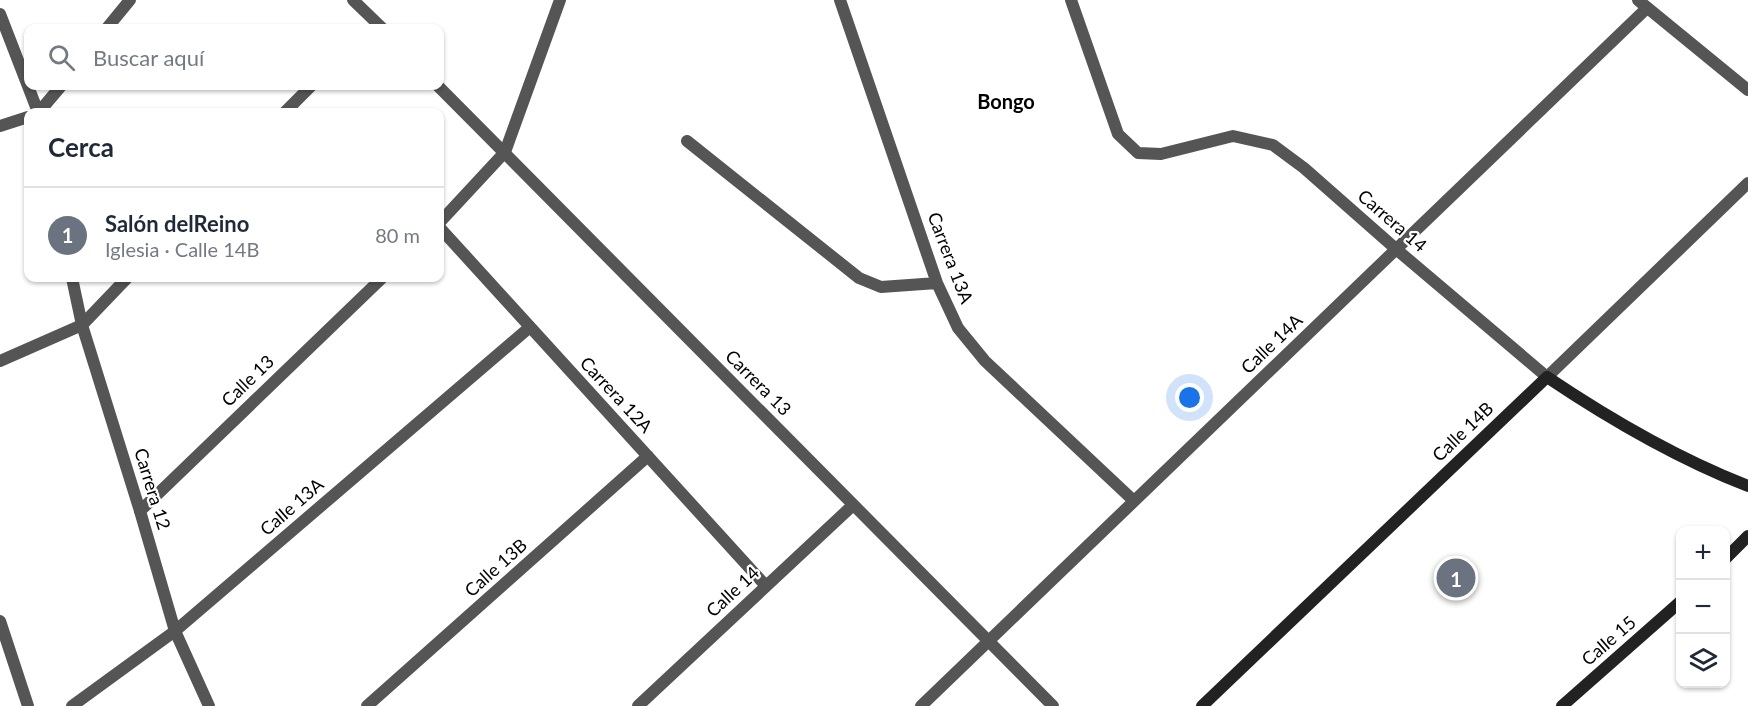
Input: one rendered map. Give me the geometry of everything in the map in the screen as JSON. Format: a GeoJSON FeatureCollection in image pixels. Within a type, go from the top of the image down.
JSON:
{"type":"FeatureCollection","features":[{"type":"Feature","properties":{"kind":"main road","name":"Carrera 14"},"geometry":{"type":"LineString","coordinates":[[1547,377],[1603,414],[1661,447],[1721,476],[1748,486]]}},
{"type":"Feature","properties":{"kind":"main road","name":"Calle 14B"},"geometry":{"type":"LineString","coordinates":[[1202,706],[1547,377]]}},
{"type":"Feature","properties":{"kind":"main road"},"geometry":{"type":"LineString","coordinates":[[1730,553],[1748,536]]}},
{"type":"Feature","properties":{"kind":"main road","name":"Calle 15"},"geometry":{"type":"LineString","coordinates":[[1562,706],[1676,606]]}},
{"type":"Feature","properties":{"kind":"street"},"geometry":{"type":"LineString","coordinates":[[110,24],[130,0]]}},
{"type":"Feature","properties":{"kind":"street"},"geometry":{"type":"LineString","coordinates":[[354,0],[372,24]]}},
{"type":"Feature","properties":{"kind":"street"},"geometry":{"type":"LineString","coordinates":[[444,218],[504,152],[560,0]]}},
{"type":"Feature","properties":{"kind":"street","name":"Carrera 13A"},"geometry":{"type":"LineString","coordinates":[[840,0],[937,283],[958,328],[985,362],[1134,501]]}},
{"type":"Feature","properties":{"kind":"street","name":"Carrera 14"},"geometry":{"type":"LineString","coordinates":[[1071,0],[1118,134],[1138,153],[1161,154],[1233,136],[1273,145],[1304,168],[1547,377]]}},
{"type":"Feature","properties":{"kind":"street"},"geometry":{"type":"LineString","coordinates":[[1643,4],[1748,90]]}},
{"type":"Feature","properties":{"kind":"street","name":"Calle 14A"},"geometry":{"type":"LineString","coordinates":[[921,706],[1396,249],[1643,4]]}},
{"type":"Feature","properties":{"kind":"street"},"geometry":{"type":"LineString","coordinates":[[0,14],[24,74]]}},
{"type":"Feature","properties":{"kind":"street"},"geometry":{"type":"LineString","coordinates":[[30,90],[37,108]]}},
{"type":"Feature","properties":{"kind":"street"},"geometry":{"type":"LineString","coordinates":[[42,108],[58,90]]}},
{"type":"Feature","properties":{"kind":"street"},"geometry":{"type":"LineString","coordinates":[[289,108],[307,90]]}},
{"type":"Feature","properties":{"kind":"street","name":"Carrera 13"},"geometry":{"type":"LineString","coordinates":[[442,90],[1053,706]]}},
{"type":"Feature","properties":{"kind":"street"},"geometry":{"type":"LineString","coordinates":[[0,126],[24,118]]}},
{"type":"Feature","properties":{"kind":"street"},"geometry":{"type":"LineString","coordinates":[[687,141],[859,278],[881,287],[937,283]]}},
{"type":"Feature","properties":{"kind":"street","name":"Calle 14B"},"geometry":{"type":"LineString","coordinates":[[1547,377],[1748,183]]}},
{"type":"Feature","properties":{"kind":"street","name":"Carrera 12A"},"geometry":{"type":"LineString","coordinates":[[444,232],[766,586]]}},
{"type":"Feature","properties":{"kind":"street","name":"Carrera 12"},"geometry":{"type":"LineString","coordinates":[[73,282],[82,325],[175,631],[209,706]]}},
{"type":"Feature","properties":{"kind":"street"},"geometry":{"type":"LineString","coordinates":[[0,361],[82,325],[123,282]]}},
{"type":"Feature","properties":{"kind":"street","name":"Calle 13"},"geometry":{"type":"LineString","coordinates":[[140,511],[378,282]]}},
{"type":"Feature","properties":{"kind":"street","name":"Calle 13A"},"geometry":{"type":"LineString","coordinates":[[72,706],[175,631],[530,327]]}},
{"type":"Feature","properties":{"kind":"street","name":"Calle 13B"},"geometry":{"type":"LineString","coordinates":[[367,706],[648,456]]}},
{"type":"Feature","properties":{"kind":"street","name":"Calle 14"},"geometry":{"type":"LineString","coordinates":[[638,706],[853,505]]}},
{"type":"Feature","properties":{"kind":"street"},"geometry":{"type":"LineString","coordinates":[[0,621],[28,706]]}},
{"type":"Feature","properties":{"kind":"place","name":"Salón delReino"},"geometry":{"type":"Point","coordinates":[1456,578]}},
{"type":"Feature","properties":{"kind":"district","name":"Bongo"},"geometry":{"type":"Point","coordinates":[1006,102]}}]}
